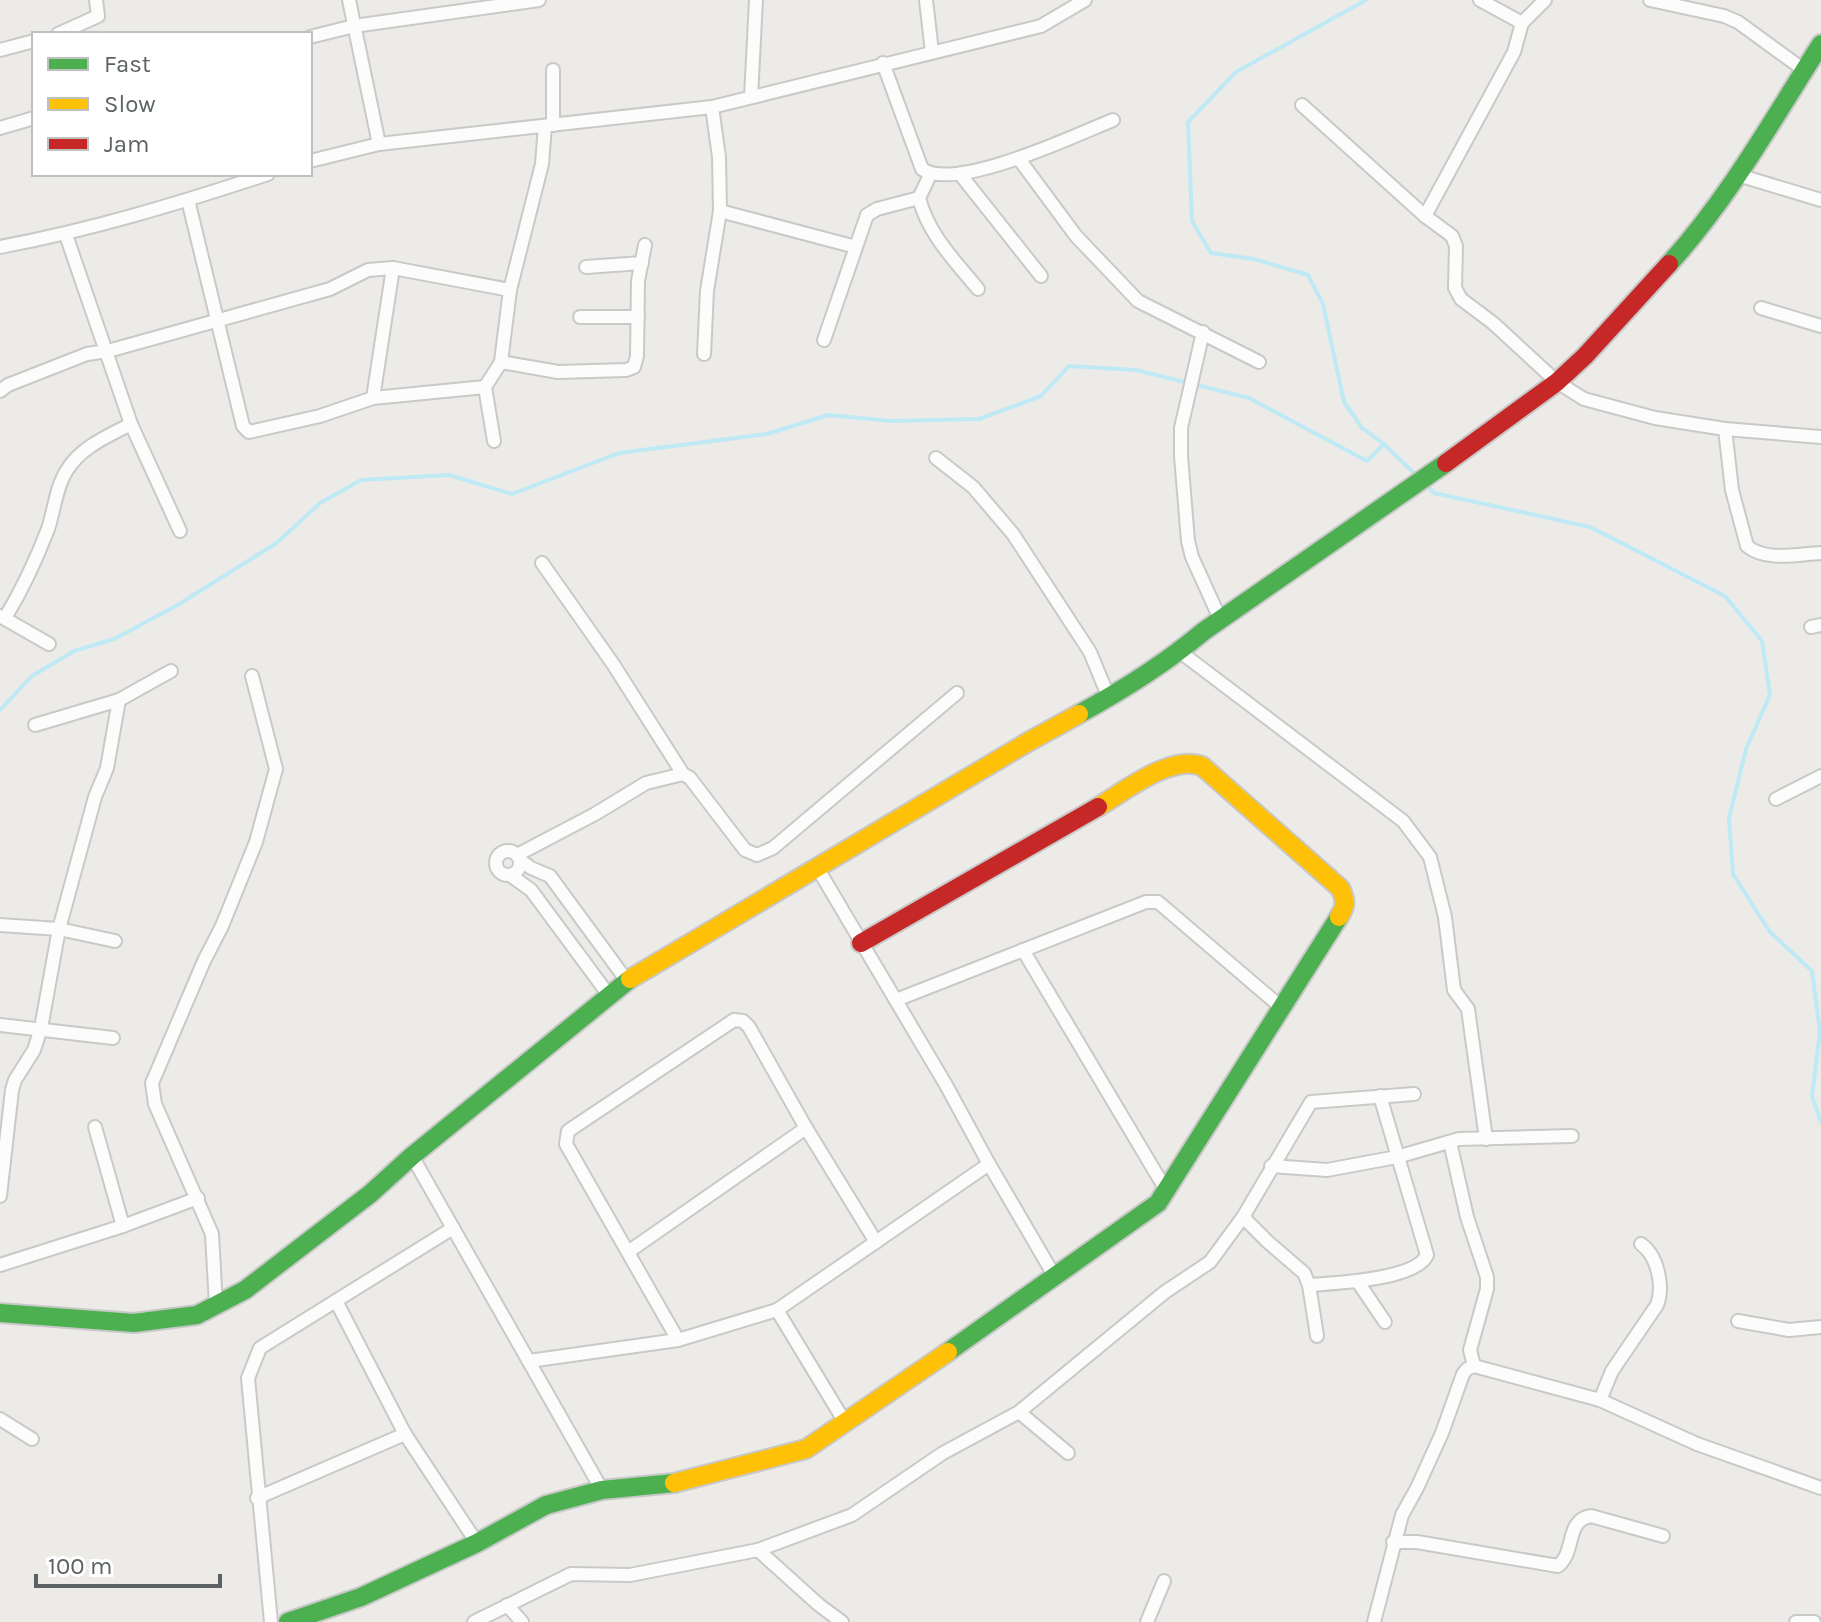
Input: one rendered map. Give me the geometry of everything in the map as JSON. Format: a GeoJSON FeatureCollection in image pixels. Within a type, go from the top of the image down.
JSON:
{"type":"FeatureCollection","features":[{"type":"Feature","properties":{"kind":"street"},"geometry":{"type":"LineString","coordinates":[[62,32],[98,16],[96,0]]}},
{"type":"Feature","properties":{"kind":"street"},"geometry":{"type":"LineString","coordinates":[[349,0],[379,144]]}},
{"type":"Feature","properties":{"kind":"street"},"geometry":{"type":"LineString","coordinates":[[312,36],[354,26],[539,0]]}},
{"type":"Feature","properties":{"kind":"street"},"geometry":{"type":"LineString","coordinates":[[751,97],[756,0]]}},
{"type":"Feature","properties":{"kind":"street"},"geometry":{"type":"LineString","coordinates":[[926,0],[932,52]]}},
{"type":"Feature","properties":{"kind":"street"},"geometry":{"type":"LineString","coordinates":[[312,161],[379,144],[712,107],[1041,26],[1085,0]]}},
{"type":"Feature","properties":{"kind":"street"},"geometry":{"type":"LineString","coordinates":[[1480,0],[1522,23]]}},
{"type":"Feature","properties":{"kind":"street"},"geometry":{"type":"LineString","coordinates":[[1425,216],[1514,52],[1522,23],[1545,0]]}},
{"type":"Feature","properties":{"kind":"street"},"geometry":{"type":"LineString","coordinates":[[1650,0],[1724,16],[1738,22],[1804,70]]}},
{"type":"Feature","properties":{"kind":"street"},"geometry":{"type":"LineString","coordinates":[[0,50],[32,42]]}},
{"type":"Feature","properties":{"kind":"street"},"geometry":{"type":"LineString","coordinates":[[0,1313],[134,1323],[197,1315],[245,1290],[370,1194],[412,1156],[627,981],[1028,742],[1109,698],[1179,651],[1557,382],[1622,317],[1694,237],[1738,175],[1821,44]]}},
{"type":"Feature","properties":{"kind":"street"},"geometry":{"type":"LineString","coordinates":[[883,63],[922,169],[930,175],[960,174],[1019,159],[1113,120]]}},
{"type":"Feature","properties":{"kind":"street"},"geometry":{"type":"LineString","coordinates":[[494,441],[485,387],[501,362],[510,290],[549,126],[553,70]]}},
{"type":"Feature","properties":{"kind":"street"},"geometry":{"type":"LineString","coordinates":[[1302,105],[1425,216],[1452,236],[1456,246],[1455,288],[1461,299],[1493,323],[1557,382],[1584,399],[1655,418],[1725,429],[1821,436]]}},
{"type":"Feature","properties":{"kind":"street"},"geometry":{"type":"LineString","coordinates":[[704,354],[707,291],[720,211],[719,157],[712,107]]}},
{"type":"Feature","properties":{"kind":"street"},"geometry":{"type":"LineString","coordinates":[[0,128],[32,119]]}},
{"type":"Feature","properties":{"kind":"street"},"geometry":{"type":"LineString","coordinates":[[1019,159],[1076,236],[1138,301],[1259,362]]}},
{"type":"Feature","properties":{"kind":"street"},"geometry":{"type":"LineString","coordinates":[[960,174],[1041,276]]}},
{"type":"Feature","properties":{"kind":"street"},"geometry":{"type":"LineString","coordinates":[[824,340],[867,215],[877,209],[919,198],[930,175]]}},
{"type":"Feature","properties":{"kind":"street"},"geometry":{"type":"LineString","coordinates":[[1738,175],[1821,200]]}},
{"type":"Feature","properties":{"kind":"street"},"geometry":{"type":"LineString","coordinates":[[0,247],[66,235],[262,176]]}},
{"type":"Feature","properties":{"kind":"street"},"geometry":{"type":"LineString","coordinates":[[919,198],[940,242],[978,289]]}},
{"type":"Feature","properties":{"kind":"street"},"geometry":{"type":"LineString","coordinates":[[188,200],[243,426],[249,432],[320,416],[373,398],[485,387]]}},
{"type":"Feature","properties":{"kind":"street"},"geometry":{"type":"LineString","coordinates":[[720,211],[856,247]]}},
{"type":"Feature","properties":{"kind":"street"},"geometry":{"type":"LineString","coordinates":[[66,235],[131,424],[180,531]]}},
{"type":"Feature","properties":{"kind":"street"},"geometry":{"type":"LineString","coordinates":[[501,362],[558,372],[626,370],[634,367],[637,356],[638,281],[645,245]]}},
{"type":"Feature","properties":{"kind":"street"},"geometry":{"type":"LineString","coordinates":[[586,267],[642,263]]}},
{"type":"Feature","properties":{"kind":"street"},"geometry":{"type":"LineString","coordinates":[[0,391],[87,354],[108,351],[330,289],[368,270],[393,268],[510,290]]}},
{"type":"Feature","properties":{"kind":"street"},"geometry":{"type":"LineString","coordinates":[[373,398],[393,268]]}},
{"type":"Feature","properties":{"kind":"street"},"geometry":{"type":"LineString","coordinates":[[1761,308],[1821,326]]}},
{"type":"Feature","properties":{"kind":"street"},"geometry":{"type":"LineString","coordinates":[[580,317],[638,317]]}},
{"type":"Feature","properties":{"kind":"street"},"geometry":{"type":"LineString","coordinates":[[1203,332],[1181,428],[1181,456],[1188,541],[1196,572],[1221,621]]}},
{"type":"Feature","properties":{"kind":"street"},"geometry":{"type":"LineString","coordinates":[[49,644],[2,617],[21,591],[67,470],[80,455],[102,439],[131,424]]}},
{"type":"Feature","properties":{"kind":"street"},"geometry":{"type":"LineString","coordinates":[[1725,429],[1732,490],[1747,546],[1766,555],[1821,553]]}},
{"type":"Feature","properties":{"kind":"street"},"geometry":{"type":"LineString","coordinates":[[936,458],[973,487],[1013,534],[1090,652],[1109,698]]}},
{"type":"Feature","properties":{"kind":"street"},"geometry":{"type":"LineString","coordinates":[[542,563],[613,664],[683,774],[690,778],[745,850],[757,855],[773,848],[957,693]]}},
{"type":"Feature","properties":{"kind":"street"},"geometry":{"type":"LineString","coordinates":[[1179,651],[1403,821],[1430,857],[1445,917],[1454,990],[1468,1009],[1486,1139]]}},
{"type":"Feature","properties":{"kind":"street"},"geometry":{"type":"LineString","coordinates":[[35,725],[119,700],[171,671]]}},
{"type":"Feature","properties":{"kind":"street"},"geometry":{"type":"LineString","coordinates":[[216,1306],[212,1234],[155,1104],[152,1083],[256,842],[276,769],[252,676]]}},
{"type":"Feature","properties":{"kind":"street"},"geometry":{"type":"LineString","coordinates":[[0,1196],[12,1090],[34,1050],[41,1028],[59,929],[95,797],[107,768],[119,700]]}},
{"type":"Feature","properties":{"kind":"street"},"geometry":{"type":"LineString","coordinates":[[288,1622],[361,1597],[477,1543],[546,1505],[602,1490],[673,1483],[806,1449],[846,1424],[1158,1203],[1345,907],[1345,897],[1340,888],[1207,769],[1193,761],[1182,761],[861,943]]}},
{"type":"Feature","properties":{"kind":"street"},"geometry":{"type":"LineString","coordinates":[[519,858],[646,783],[683,774]]}},
{"type":"Feature","properties":{"kind":"street"},"geometry":{"type":"LineString","coordinates":[[1776,799],[1821,776]]}},
{"type":"Feature","properties":{"kind":"street"},"geometry":{"type":"LineString","coordinates":[[608,994],[531,890],[499,871],[497,859],[506,851],[531,868],[542,870],[550,876],[627,981]]}},
{"type":"Feature","properties":{"kind":"street"},"geometry":{"type":"LineString","coordinates":[[510,875],[520,867],[519,858]]}},
{"type":"Feature","properties":{"kind":"street"},"geometry":{"type":"LineString","coordinates":[[818,869],[1055,1277]]}},
{"type":"Feature","properties":{"kind":"street"},"geometry":{"type":"LineString","coordinates":[[896,1000],[1146,902],[1158,902],[1282,1008]]}},
{"type":"Feature","properties":{"kind":"street"},"geometry":{"type":"LineString","coordinates":[[0,925],[59,929],[115,941]]}},
{"type":"Feature","properties":{"kind":"street"},"geometry":{"type":"LineString","coordinates":[[1023,950],[1166,1190]]}},
{"type":"Feature","properties":{"kind":"street"},"geometry":{"type":"LineString","coordinates":[[678,1340],[566,1144],[568,1131],[734,1020],[743,1021],[749,1027],[876,1242]]}},
{"type":"Feature","properties":{"kind":"street"},"geometry":{"type":"LineString","coordinates":[[0,1025],[113,1038]]}},
{"type":"Feature","properties":{"kind":"street"},"geometry":{"type":"LineString","coordinates":[[474,1622],[571,1574],[630,1575],[758,1550],[852,1515],[943,1453],[1019,1412],[1165,1292],[1210,1262],[1243,1217],[1311,1102],[1414,1094]]}},
{"type":"Feature","properties":{"kind":"street"},"geometry":{"type":"LineString","coordinates":[[1309,1285],[1358,1282],[1419,1266],[1427,1255],[1380,1096]]}},
{"type":"Feature","properties":{"kind":"street"},"geometry":{"type":"LineString","coordinates":[[95,1127],[123,1226]]}},
{"type":"Feature","properties":{"kind":"street"},"geometry":{"type":"LineString","coordinates":[[628,1252],[806,1128]]}},
{"type":"Feature","properties":{"kind":"street"},"geometry":{"type":"LineString","coordinates":[[1271,1166],[1327,1170],[1397,1157],[1450,1142],[1572,1136]]}},
{"type":"Feature","properties":{"kind":"street"},"geometry":{"type":"LineString","coordinates":[[1450,1142],[1467,1217],[1487,1277],[1487,1289],[1470,1350],[1474,1366]]}},
{"type":"Feature","properties":{"kind":"street"},"geometry":{"type":"LineString","coordinates":[[412,1156],[602,1490]]}},
{"type":"Feature","properties":{"kind":"street"},"geometry":{"type":"LineString","coordinates":[[529,1361],[678,1340],[777,1310],[989,1164]]}},
{"type":"Feature","properties":{"kind":"street"},"geometry":{"type":"LineString","coordinates":[[0,1265],[123,1226],[198,1198]]}},
{"type":"Feature","properties":{"kind":"street"},"geometry":{"type":"LineString","coordinates":[[1243,1217],[1304,1273],[1309,1285],[1317,1336]]}},
{"type":"Feature","properties":{"kind":"street"},"geometry":{"type":"LineString","coordinates":[[271,1622],[248,1378],[252,1362],[260,1348],[453,1228]]}},
{"type":"Feature","properties":{"kind":"street"},"geometry":{"type":"LineString","coordinates":[[1600,1400],[1612,1371],[1661,1295],[1651,1254],[1641,1244]]}},
{"type":"Feature","properties":{"kind":"street"},"geometry":{"type":"LineString","coordinates":[[1358,1282],[1385,1322]]}},
{"type":"Feature","properties":{"kind":"street"},"geometry":{"type":"LineString","coordinates":[[336,1301],[405,1434],[477,1543]]}},
{"type":"Feature","properties":{"kind":"street"},"geometry":{"type":"LineString","coordinates":[[777,1310],[846,1424]]}},
{"type":"Feature","properties":{"kind":"street"},"geometry":{"type":"LineString","coordinates":[[1738,1321],[1789,1330],[1821,1327]]}},
{"type":"Feature","properties":{"kind":"street"},"geometry":{"type":"LineString","coordinates":[[1374,1622],[1402,1515],[1442,1433],[1463,1374],[1474,1366],[1600,1400],[1697,1444],[1821,1488]]}},
{"type":"Feature","properties":{"kind":"street"},"geometry":{"type":"LineString","coordinates":[[1019,1412],[1068,1453]]}},
{"type":"Feature","properties":{"kind":"street"},"geometry":{"type":"LineString","coordinates":[[0,1419],[32,1439]]}},
{"type":"Feature","properties":{"kind":"street"},"geometry":{"type":"LineString","coordinates":[[257,1498],[405,1434]]}},
{"type":"Feature","properties":{"kind":"street"},"geometry":{"type":"LineString","coordinates":[[1393,1542],[1417,1542],[1558,1566],[1564,1561],[1576,1522],[1583,1518],[1591,1516],[1663,1536]]}},
{"type":"Feature","properties":{"kind":"street"},"geometry":{"type":"LineString","coordinates":[[758,1550],[842,1622]]}},
{"type":"Feature","properties":{"kind":"street"},"geometry":{"type":"LineString","coordinates":[[1147,1622],[1164,1581]]}},
{"type":"Feature","properties":{"kind":"street"},"geometry":{"type":"LineString","coordinates":[[507,1605],[522,1622]]}},
{"type":"Feature","properties":{"kind":"street"},"geometry":{"type":"LineString","coordinates":[[1796,1622],[1814,1622]]}},
{"type":"Feature","properties":{"kind":"waterway"},"geometry":{"type":"LineString","coordinates":[[1366,0],[1236,72],[1188,122],[1192,221],[1211,253],[1254,259],[1308,275],[1323,304],[1344,402],[1362,428],[1384,444],[1418,477]]}},
{"type":"Feature","properties":{"kind":"waterway"},"geometry":{"type":"LineString","coordinates":[[0,710],[32,676],[74,651],[114,639],[176,606],[278,542],[320,503],[361,480],[449,475],[512,494],[619,453],[767,434],[828,415],[891,421],[979,419],[1041,396],[1069,366],[1136,370],[1249,398],[1367,461],[1384,444]]}},
{"type":"Feature","properties":{"kind":"waterway"},"geometry":{"type":"LineString","coordinates":[[1425,483],[1434,493],[1590,527],[1725,596],[1762,641],[1770,695],[1746,749],[1729,818],[1733,874],[1770,932],[1812,971],[1820,1032],[1812,1096],[1821,1122]]}},
{"type":"Feature","properties":{"kind":"traffic: fast"},"geometry":{"type":"LineString","coordinates":[[1669,264],[1731,185],[1821,44]]}},
{"type":"Feature","properties":{"kind":"traffic: fast"},"geometry":{"type":"LineString","coordinates":[[1079,714],[1159,665],[1446,463]]}},
{"type":"Feature","properties":{"kind":"traffic: fast"},"geometry":{"type":"LineString","coordinates":[[948,1352],[1158,1203],[1339,917]]}},
{"type":"Feature","properties":{"kind":"traffic: fast"},"geometry":{"type":"LineString","coordinates":[[0,1313],[134,1323],[197,1315],[245,1290],[370,1194],[412,1156],[630,979]]}},
{"type":"Feature","properties":{"kind":"traffic: fast"},"geometry":{"type":"LineString","coordinates":[[288,1622],[361,1597],[477,1543],[546,1505],[602,1490],[674,1483]]}},
{"type":"Feature","properties":{"kind":"traffic: slow"},"geometry":{"type":"LineString","coordinates":[[630,979],[1079,714]]}},
{"type":"Feature","properties":{"kind":"traffic: slow"},"geometry":{"type":"LineString","coordinates":[[1098,807],[1163,769],[1176,765],[1202,766],[1340,888],[1344,903],[1339,917]]}},
{"type":"Feature","properties":{"kind":"traffic: slow"},"geometry":{"type":"LineString","coordinates":[[674,1483],[806,1449],[948,1352]]}},
{"type":"Feature","properties":{"kind":"traffic: jam"},"geometry":{"type":"LineString","coordinates":[[1446,463],[1557,382],[1585,356],[1669,264]]}},
{"type":"Feature","properties":{"kind":"traffic: jam"},"geometry":{"type":"LineString","coordinates":[[861,943],[1098,807]]}}]}
